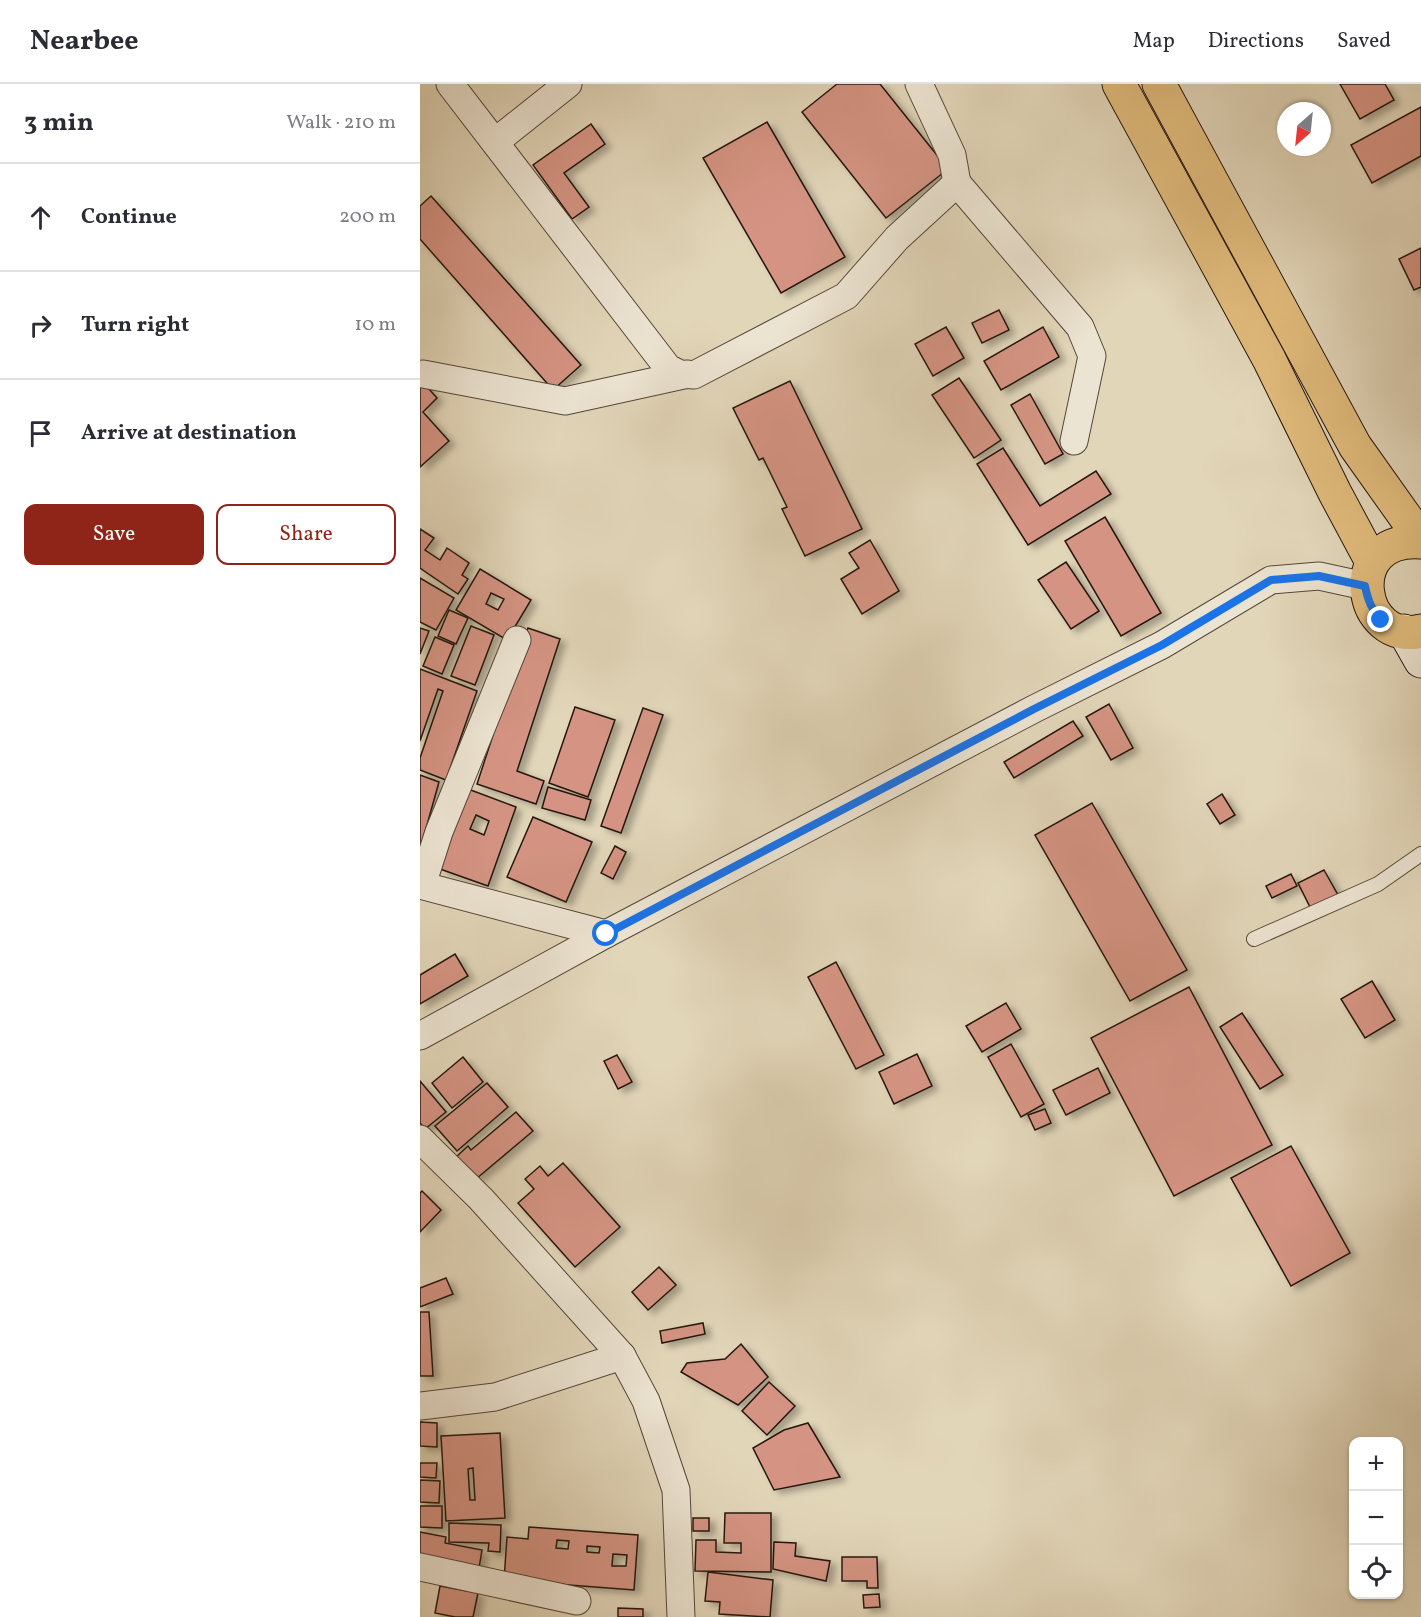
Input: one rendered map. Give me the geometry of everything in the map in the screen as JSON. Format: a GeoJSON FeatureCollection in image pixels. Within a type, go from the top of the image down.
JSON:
{"type":"FeatureCollection","features":[{"type":"Feature","properties":{"kind":"main road"},"geometry":{"type":"LineString","coordinates":[[1119,84],[1269,359],[1335,493],[1369,574]]}},
{"type":"Feature","properties":{"kind":"main road"},"geometry":{"type":"LineString","coordinates":[[1159,84],[1355,446],[1421,540]]}},
{"type":"Feature","properties":{"kind":"main road"},"geometry":{"type":"LineString","coordinates":[[1421,540],[1406,541],[1381,552],[1369,574],[1367,599],[1372,611],[1392,628],[1412,631],[1421,661]]}},
{"type":"Feature","properties":{"kind":"street"},"geometry":{"type":"LineString","coordinates":[[450,84],[668,368],[680,374],[694,375],[846,296],[897,238],[957,183]]}},
{"type":"Feature","properties":{"kind":"street"},"geometry":{"type":"LineString","coordinates":[[495,142],[568,84]]}},
{"type":"Feature","properties":{"kind":"street"},"geometry":{"type":"LineString","coordinates":[[919,84],[952,155],[957,183],[1080,327],[1092,356],[1074,441]]}},
{"type":"Feature","properties":{"kind":"street"},"geometry":{"type":"LineString","coordinates":[[423,374],[566,401],[688,374]]}},
{"type":"Feature","properties":{"kind":"street"},"geometry":{"type":"LineString","coordinates":[[420,1036],[606,934],[1034,709],[1162,645],[1271,580],[1369,574]]}},
{"type":"Feature","properties":{"kind":"street"},"geometry":{"type":"LineString","coordinates":[[517,640],[439,832],[421,885],[606,934]]}},
{"type":"Feature","properties":{"kind":"street"},"geometry":{"type":"LineString","coordinates":[[420,1139],[481,1199],[622,1356],[646,1401],[676,1490],[681,1617]]}},
{"type":"Feature","properties":{"kind":"street"},"geometry":{"type":"LineString","coordinates":[[420,1406],[495,1397],[622,1356]]}},
{"type":"Feature","properties":{"kind":"street"},"geometry":{"type":"LineString","coordinates":[[420,1567],[577,1602]]}},
{"type":"Feature","properties":{"kind":"lane"},"geometry":{"type":"LineString","coordinates":[[1254,939],[1378,884],[1421,854]]}},
{"type":"Feature","properties":{"kind":"building"},"geometry":{"type":"Polygon","coordinates":[[[837,84],[880,84],[948,169],[886,218],[802,112],[837,84]]]}},
{"type":"Feature","properties":{"kind":"building"},"geometry":{"type":"Polygon","coordinates":[[[1340,84],[1385,84],[1394,100],[1360,119],[1340,84]]]}},
{"type":"Feature","properties":{"kind":"building"},"geometry":{"type":"Polygon","coordinates":[[[1421,107],[1421,156],[1372,183],[1351,145],[1421,107]]]}},
{"type":"Feature","properties":{"kind":"building"},"geometry":{"type":"Polygon","coordinates":[[[767,122],[845,257],[781,293],[703,158],[767,122]]]}},
{"type":"Feature","properties":{"kind":"building"},"geometry":{"type":"Polygon","coordinates":[[[591,124],[605,144],[564,173],[589,207],[572,219],[533,165],[591,124]]]}},
{"type":"Feature","properties":{"kind":"building"},"geometry":{"type":"Polygon","coordinates":[[[431,196],[581,365],[553,390],[420,239],[420,206],[431,196]]]}},
{"type":"Feature","properties":{"kind":"building"},"geometry":{"type":"Polygon","coordinates":[[[1421,248],[1421,287],[1414,290],[1399,259],[1421,248]]]}},
{"type":"Feature","properties":{"kind":"building"},"geometry":{"type":"Polygon","coordinates":[[[999,310],[1009,330],[982,343],[972,323],[999,310]]]}},
{"type":"Feature","properties":{"kind":"building"},"geometry":{"type":"Polygon","coordinates":[[[946,327],[964,358],[933,376],[915,344],[946,327]]]}},
{"type":"Feature","properties":{"kind":"building"},"geometry":{"type":"Polygon","coordinates":[[[1043,327],[1059,357],[1001,390],[984,361],[1043,327]]]}},
{"type":"Feature","properties":{"kind":"building"},"geometry":{"type":"Polygon","coordinates":[[[959,378],[1001,440],[974,458],[932,395],[959,378]]]}},
{"type":"Feature","properties":{"kind":"building"},"geometry":{"type":"Polygon","coordinates":[[[420,379],[437,398],[423,412],[449,441],[420,467],[420,379]]]}},
{"type":"Feature","properties":{"kind":"building"},"geometry":{"type":"Polygon","coordinates":[[[790,381],[862,529],[805,556],[782,509],[787,507],[763,458],[759,460],[733,408],[790,381]]]}},
{"type":"Feature","properties":{"kind":"building"},"geometry":{"type":"Polygon","coordinates":[[[1030,394],[1063,454],[1045,464],[1011,405],[1030,394]]]}},
{"type":"Feature","properties":{"kind":"building"},"geometry":{"type":"Polygon","coordinates":[[[1003,448],[1040,506],[1096,471],[1111,494],[1028,545],[977,464],[1003,448]]]}},
{"type":"Feature","properties":{"kind":"building"},"geometry":{"type":"Polygon","coordinates":[[[1105,517],[1161,613],[1121,636],[1065,541],[1105,517]]]}},
{"type":"Feature","properties":{"kind":"building"},"geometry":{"type":"Polygon","coordinates":[[[420,529],[434,538],[425,550],[440,560],[447,548],[469,563],[462,575],[468,579],[458,594],[420,568],[420,529]]]}},
{"type":"Feature","properties":{"kind":"building"},"geometry":{"type":"Polygon","coordinates":[[[870,540],[899,591],[862,614],[841,579],[859,568],[849,553],[870,540]]]}},
{"type":"Feature","properties":{"kind":"building"},"geometry":{"type":"Polygon","coordinates":[[[1066,562],[1099,611],[1071,629],[1038,580],[1066,562]]]}},
{"type":"Feature","properties":{"kind":"building"},"geometry":{"type":"Polygon","coordinates":[[[480,569],[531,600],[507,640],[456,610],[480,569]],[[491,593],[486,604],[498,610],[504,599],[491,593]]]}},
{"type":"Feature","properties":{"kind":"building"},"geometry":{"type":"Polygon","coordinates":[[[420,578],[454,598],[436,630],[420,622],[420,578]]]}},
{"type":"Feature","properties":{"kind":"building"},"geometry":{"type":"Polygon","coordinates":[[[449,610],[468,618],[456,644],[438,636],[449,610]]]}},
{"type":"Feature","properties":{"kind":"building"},"geometry":{"type":"Polygon","coordinates":[[[471,626],[494,635],[475,685],[451,676],[471,626]]]}},
{"type":"Feature","properties":{"kind":"building"},"geometry":{"type":"Polygon","coordinates":[[[420,628],[429,631],[420,654],[420,628]]]}},
{"type":"Feature","properties":{"kind":"building"},"geometry":{"type":"Polygon","coordinates":[[[528,628],[560,639],[517,771],[544,781],[536,804],[477,784],[528,628]]]}},
{"type":"Feature","properties":{"kind":"building"},"geometry":{"type":"Polygon","coordinates":[[[435,637],[454,645],[442,674],[423,666],[435,637]]]}},
{"type":"Feature","properties":{"kind":"building"},"geometry":{"type":"Polygon","coordinates":[[[420,669],[477,691],[446,780],[420,770],[420,758],[443,691],[438,689],[420,741],[420,669]]]}},
{"type":"Feature","properties":{"kind":"building"},"geometry":{"type":"Polygon","coordinates":[[[1109,704],[1133,748],[1111,760],[1086,717],[1109,704]]]}},
{"type":"Feature","properties":{"kind":"building"},"geometry":{"type":"Polygon","coordinates":[[[575,707],[615,720],[588,797],[549,783],[575,707]]]}},
{"type":"Feature","properties":{"kind":"building"},"geometry":{"type":"Polygon","coordinates":[[[643,708],[663,715],[621,833],[601,826],[643,708]]]}},
{"type":"Feature","properties":{"kind":"building"},"geometry":{"type":"Polygon","coordinates":[[[1073,721],[1083,736],[1014,778],[1004,762],[1073,721]]]}},
{"type":"Feature","properties":{"kind":"building"},"geometry":{"type":"Polygon","coordinates":[[[420,775],[439,782],[420,850],[420,775]]]}},
{"type":"Feature","properties":{"kind":"building"},"geometry":{"type":"Polygon","coordinates":[[[548,787],[591,800],[585,820],[542,808],[548,787]]]}},
{"type":"Feature","properties":{"kind":"building"},"geometry":{"type":"Polygon","coordinates":[[[468,789],[516,807],[488,886],[440,869],[468,789]],[[476,815],[470,829],[484,835],[489,821],[476,815]]]}},
{"type":"Feature","properties":{"kind":"building"},"geometry":{"type":"Polygon","coordinates":[[[1222,794],[1235,815],[1220,824],[1207,804],[1222,794]]]}},
{"type":"Feature","properties":{"kind":"building"},"geometry":{"type":"Polygon","coordinates":[[[1092,803],[1187,970],[1130,1001],[1035,835],[1092,803]]]}},
{"type":"Feature","properties":{"kind":"building"},"geometry":{"type":"Polygon","coordinates":[[[533,817],[592,842],[566,902],[507,877],[533,817]]]}},
{"type":"Feature","properties":{"kind":"building"},"geometry":{"type":"Polygon","coordinates":[[[615,846],[626,852],[613,879],[601,873],[615,846]]]}},
{"type":"Feature","properties":{"kind":"building"},"geometry":{"type":"Polygon","coordinates":[[[1324,870],[1338,895],[1311,909],[1298,883],[1324,870]]]}},
{"type":"Feature","properties":{"kind":"building"},"geometry":{"type":"Polygon","coordinates":[[[1291,874],[1297,886],[1272,898],[1266,886],[1291,874]]]}},
{"type":"Feature","properties":{"kind":"building"},"geometry":{"type":"Polygon","coordinates":[[[455,954],[468,976],[420,1004],[420,975],[455,954]]]}},
{"type":"Feature","properties":{"kind":"building"},"geometry":{"type":"Polygon","coordinates":[[[836,962],[884,1055],[856,1069],[808,977],[836,962]]]}},
{"type":"Feature","properties":{"kind":"building"},"geometry":{"type":"Polygon","coordinates":[[[1372,981],[1395,1020],[1365,1038],[1341,999],[1372,981]]]}},
{"type":"Feature","properties":{"kind":"building"},"geometry":{"type":"Polygon","coordinates":[[[1189,987],[1272,1145],[1174,1196],[1091,1038],[1189,987]]]}},
{"type":"Feature","properties":{"kind":"building"},"geometry":{"type":"Polygon","coordinates":[[[1006,1003],[1021,1029],[982,1052],[966,1026],[1006,1003]]]}},
{"type":"Feature","properties":{"kind":"building"},"geometry":{"type":"Polygon","coordinates":[[[1242,1013],[1283,1075],[1260,1089],[1220,1027],[1242,1013]]]}},
{"type":"Feature","properties":{"kind":"building"},"geometry":{"type":"Polygon","coordinates":[[[1011,1044],[1044,1104],[1021,1117],[988,1057],[1011,1044]]]}},
{"type":"Feature","properties":{"kind":"building"},"geometry":{"type":"Polygon","coordinates":[[[917,1054],[932,1086],[894,1104],[879,1072],[917,1054]]]}},
{"type":"Feature","properties":{"kind":"building"},"geometry":{"type":"Polygon","coordinates":[[[617,1055],[632,1082],[618,1089],[604,1061],[617,1055]]]}},
{"type":"Feature","properties":{"kind":"building"},"geometry":{"type":"Polygon","coordinates":[[[463,1057],[483,1082],[452,1108],[432,1083],[463,1057]]]}},
{"type":"Feature","properties":{"kind":"building"},"geometry":{"type":"Polygon","coordinates":[[[1098,1068],[1110,1093],[1066,1115],[1053,1090],[1098,1068]]]}},
{"type":"Feature","properties":{"kind":"building"},"geometry":{"type":"Polygon","coordinates":[[[420,1081],[446,1112],[425,1129],[420,1123],[420,1081]]]}},
{"type":"Feature","properties":{"kind":"building"},"geometry":{"type":"Polygon","coordinates":[[[487,1083],[508,1107],[457,1151],[435,1126],[487,1083]]]}},
{"type":"Feature","properties":{"kind":"building"},"geometry":{"type":"Polygon","coordinates":[[[1045,1109],[1051,1123],[1035,1130],[1028,1115],[1045,1109]]]}},
{"type":"Feature","properties":{"kind":"building"},"geometry":{"type":"Polygon","coordinates":[[[516,1112],[533,1131],[476,1179],[456,1157],[468,1146],[471,1150],[516,1112]]]}},
{"type":"Feature","properties":{"kind":"building"},"geometry":{"type":"Polygon","coordinates":[[[1291,1146],[1350,1253],[1291,1286],[1231,1178],[1291,1146]]]}},
{"type":"Feature","properties":{"kind":"building"},"geometry":{"type":"Polygon","coordinates":[[[563,1163],[620,1227],[575,1267],[518,1203],[534,1189],[525,1179],[540,1166],[548,1176],[563,1163]]]}},
{"type":"Feature","properties":{"kind":"building"},"geometry":{"type":"Polygon","coordinates":[[[422,1191],[441,1210],[420,1232],[420,1193],[422,1191]]]}},
{"type":"Feature","properties":{"kind":"building"},"geometry":{"type":"Polygon","coordinates":[[[659,1267],[676,1285],[648,1310],[632,1292],[659,1267]]]}},
{"type":"Feature","properties":{"kind":"building"},"geometry":{"type":"Polygon","coordinates":[[[446,1278],[453,1294],[420,1307],[420,1288],[446,1278]]]}},
{"type":"Feature","properties":{"kind":"building"},"geometry":{"type":"Polygon","coordinates":[[[420,1312],[429,1312],[433,1376],[420,1376],[420,1312]]]}},
{"type":"Feature","properties":{"kind":"building"},"geometry":{"type":"Polygon","coordinates":[[[703,1323],[705,1334],[662,1343],[660,1331],[703,1323]]]}},
{"type":"Feature","properties":{"kind":"building"},"geometry":{"type":"Polygon","coordinates":[[[741,1344],[768,1377],[738,1405],[681,1372],[687,1363],[725,1359],[741,1344]]]}},
{"type":"Feature","properties":{"kind":"building"},"geometry":{"type":"Polygon","coordinates":[[[769,1382],[795,1406],[767,1435],[742,1411],[769,1382]]]}},
{"type":"Feature","properties":{"kind":"building"},"geometry":{"type":"Polygon","coordinates":[[[420,1422],[437,1423],[437,1447],[420,1446],[420,1422]]]}},
{"type":"Feature","properties":{"kind":"building"},"geometry":{"type":"Polygon","coordinates":[[[808,1423],[840,1477],[774,1490],[753,1448],[784,1430],[808,1423]]]}},
{"type":"Feature","properties":{"kind":"building"},"geometry":{"type":"Polygon","coordinates":[[[500,1433],[505,1518],[446,1521],[441,1436],[500,1433]],[[473,1468],[468,1469],[470,1500],[475,1500],[473,1468]]]}},
{"type":"Feature","properties":{"kind":"building"},"geometry":{"type":"Polygon","coordinates":[[[420,1463],[437,1463],[436,1478],[420,1477],[420,1463]]]}},
{"type":"Feature","properties":{"kind":"building"},"geometry":{"type":"Polygon","coordinates":[[[420,1480],[440,1481],[439,1503],[420,1502],[420,1480]]]}},
{"type":"Feature","properties":{"kind":"building"},"geometry":{"type":"Polygon","coordinates":[[[420,1506],[442,1506],[442,1528],[420,1527],[420,1506]]]}},
{"type":"Feature","properties":{"kind":"building"},"geometry":{"type":"Polygon","coordinates":[[[725,1513],[771,1513],[771,1572],[695,1571],[696,1540],[716,1540],[716,1552],[741,1553],[741,1543],[724,1543],[725,1513]]]}},
{"type":"Feature","properties":{"kind":"building"},"geometry":{"type":"Polygon","coordinates":[[[693,1518],[709,1518],[709,1531],[693,1531],[693,1518]]]}},
{"type":"Feature","properties":{"kind":"building"},"geometry":{"type":"Polygon","coordinates":[[[449,1523],[501,1525],[500,1552],[488,1551],[489,1543],[449,1542],[449,1523]]]}},
{"type":"Feature","properties":{"kind":"building"},"geometry":{"type":"Polygon","coordinates":[[[529,1527],[638,1535],[634,1590],[504,1580],[507,1537],[528,1539],[529,1527]],[[557,1540],[556,1548],[568,1549],[569,1541],[557,1540]],[[587,1546],[587,1552],[599,1553],[600,1547],[587,1546]],[[613,1554],[612,1566],[626,1566],[627,1555],[613,1554]]]}},
{"type":"Feature","properties":{"kind":"building"},"geometry":{"type":"Polygon","coordinates":[[[420,1532],[446,1537],[445,1543],[482,1550],[479,1568],[420,1558],[420,1532]]]}},
{"type":"Feature","properties":{"kind":"building"},"geometry":{"type":"Polygon","coordinates":[[[774,1542],[796,1543],[795,1556],[830,1561],[826,1581],[773,1569],[774,1542]]]}},
{"type":"Feature","properties":{"kind":"building"},"geometry":{"type":"Polygon","coordinates":[[[842,1557],[877,1557],[878,1588],[867,1588],[867,1581],[842,1581],[842,1557]]]}},
{"type":"Feature","properties":{"kind":"building"},"geometry":{"type":"Polygon","coordinates":[[[708,1572],[773,1580],[770,1617],[719,1614],[720,1602],[705,1601],[708,1572]]]}},
{"type":"Feature","properties":{"kind":"building"},"geometry":{"type":"Polygon","coordinates":[[[440,1586],[478,1593],[473,1617],[455,1617],[435,1613],[440,1586]]]}},
{"type":"Feature","properties":{"kind":"building"},"geometry":{"type":"Polygon","coordinates":[[[879,1594],[880,1607],[864,1608],[863,1595],[879,1594]]]}},
{"type":"Feature","properties":{"kind":"building"},"geometry":{"type":"Polygon","coordinates":[[[618,1608],[643,1609],[643,1617],[618,1617],[618,1608]]]}},
{"type":"Feature","properties":{"kind":"route"},"geometry":{"type":"LineString","coordinates":[[606,934],[1034,709],[1162,645],[1271,580],[1319,576],[1365,586],[1372,611],[1381,620]]}}]}
